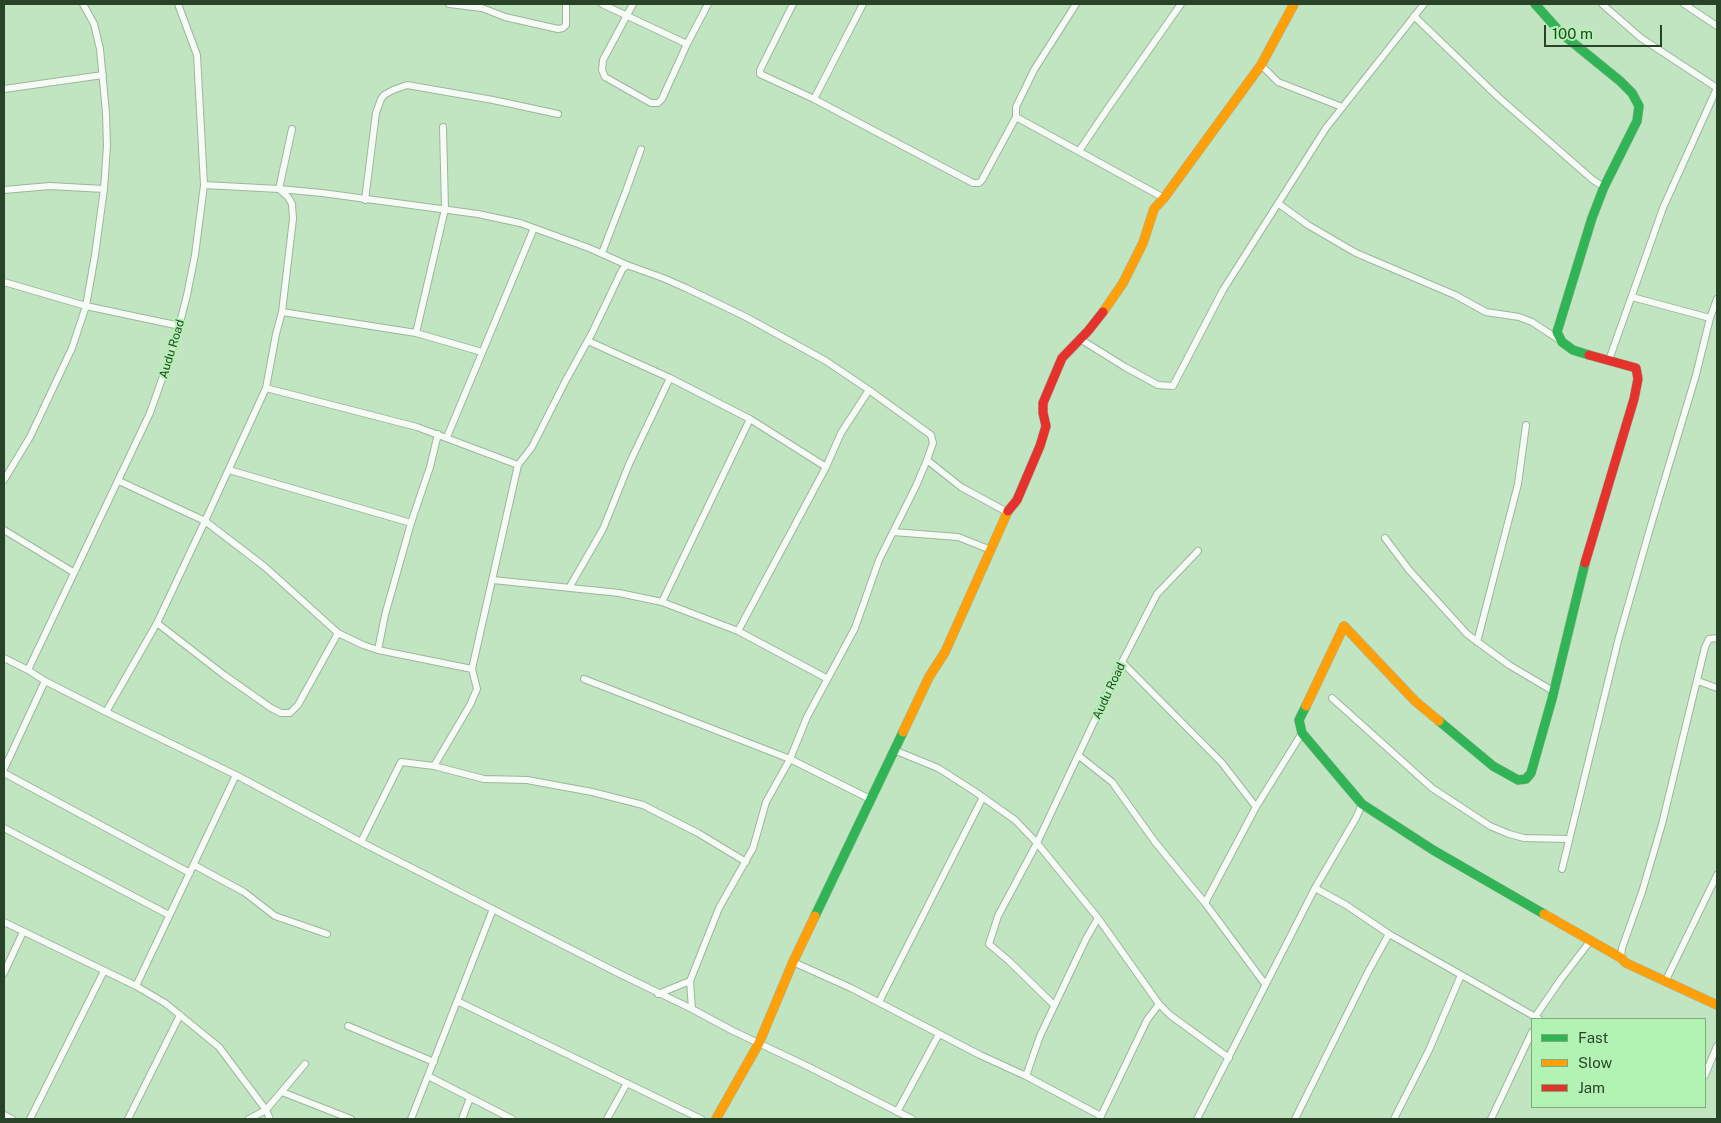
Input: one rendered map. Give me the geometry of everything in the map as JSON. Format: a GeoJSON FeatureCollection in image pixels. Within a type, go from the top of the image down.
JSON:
{"type":"FeatureCollection","features":[{"type":"Feature","properties":{"kind":"street"},"geometry":{"type":"LineString","coordinates":[[4,480],[30,437],[53,391],[72,348],[86,306],[104,189],[107,146],[100,49],[94,24],[83,4]]}},
{"type":"Feature","properties":{"kind":"street","name":"Audu Road"},"geometry":{"type":"LineString","coordinates":[[28,670],[150,413],[180,326],[195,255],[204,185],[197,55],[178,4]]}},
{"type":"Feature","properties":{"kind":"street"},"geometry":{"type":"LineString","coordinates":[[449,4],[482,6],[505,17],[558,30],[566,25],[566,4]]}},
{"type":"Feature","properties":{"kind":"street"},"geometry":{"type":"LineString","coordinates":[[602,4],[687,44]]}},
{"type":"Feature","properties":{"kind":"street"},"geometry":{"type":"LineString","coordinates":[[633,4],[603,60],[602,70],[605,76],[651,103],[658,103],[662,99],[708,4]]}},
{"type":"Feature","properties":{"kind":"street"},"geometry":{"type":"LineString","coordinates":[[793,4],[760,72],[762,75],[814,99],[976,184],[982,180],[1016,117],[1016,107],[1034,70],[1076,4]]}},
{"type":"Feature","properties":{"kind":"street"},"geometry":{"type":"LineString","coordinates":[[814,99],[863,4]]}},
{"type":"Feature","properties":{"kind":"street"},"geometry":{"type":"LineString","coordinates":[[1079,151],[1181,4]]}},
{"type":"Feature","properties":{"kind":"street"},"geometry":{"type":"LineString","coordinates":[[716,1119],[759,1044],[793,962],[870,799],[929,677],[945,652],[1007,512],[1017,500],[1040,446],[1046,426],[1043,403],[1062,358],[1088,331],[1123,283],[1142,243],[1154,209],[1261,66],[1294,4]]}},
{"type":"Feature","properties":{"kind":"street"},"geometry":{"type":"LineString","coordinates":[[1080,339],[1158,385],[1173,386],[1223,290],[1326,128],[1424,4]]}},
{"type":"Feature","properties":{"kind":"street"},"geometry":{"type":"LineString","coordinates":[[1602,4],[1641,38],[1717,88],[1662,208],[1609,360]]}},
{"type":"Feature","properties":{"kind":"street"},"geometry":{"type":"LineString","coordinates":[[1685,4],[1717,26]]}},
{"type":"Feature","properties":{"kind":"street"},"geometry":{"type":"LineString","coordinates":[[1538,5],[1561,33],[1620,81],[1632,93],[1639,106],[1638,121],[1604,186],[1592,218],[1557,332],[1562,342]]}},
{"type":"Feature","properties":{"kind":"street"},"geometry":{"type":"LineString","coordinates":[[1414,16],[1497,96],[1593,180],[1604,186]]}},
{"type":"Feature","properties":{"kind":"street"},"geometry":{"type":"LineString","coordinates":[[1261,66],[1278,82],[1342,107]]}},
{"type":"Feature","properties":{"kind":"street"},"geometry":{"type":"LineString","coordinates":[[4,89],[103,75]]}},
{"type":"Feature","properties":{"kind":"street"},"geometry":{"type":"LineString","coordinates":[[365,200],[376,113],[380,100],[384,95],[393,90],[407,85],[558,114]]}},
{"type":"Feature","properties":{"kind":"street"},"geometry":{"type":"LineString","coordinates":[[1016,117],[1164,198]]}},
{"type":"Feature","properties":{"kind":"street"},"geometry":{"type":"LineString","coordinates":[[416,333],[445,209],[443,127]]}},
{"type":"Feature","properties":{"kind":"street"},"geometry":{"type":"LineString","coordinates":[[278,189],[292,129]]}},
{"type":"Feature","properties":{"kind":"street"},"geometry":{"type":"LineString","coordinates":[[602,254],[641,149]]}},
{"type":"Feature","properties":{"kind":"street"},"geometry":{"type":"LineString","coordinates":[[204,185],[322,193],[445,209],[520,223],[671,281],[746,318],[826,361],[931,435],[933,443],[927,460],[879,560],[855,628],[826,678],[807,716],[790,760],[766,802],[753,848],[719,908],[690,981],[692,1009]]}},
{"type":"Feature","properties":{"kind":"street"},"geometry":{"type":"LineString","coordinates":[[4,190],[50,186],[104,189]]}},
{"type":"Feature","properties":{"kind":"street"},"geometry":{"type":"LineString","coordinates":[[106,712],[157,623],[266,388],[282,312],[293,218],[292,204],[288,197],[278,189]]}},
{"type":"Feature","properties":{"kind":"street"},"geometry":{"type":"LineString","coordinates":[[1279,204],[1308,225],[1356,254],[1455,295],[1486,312],[1519,316],[1532,322],[1573,350],[1636,368],[1638,379],[1634,399],[1585,564],[1531,773],[1526,780],[1518,780],[1493,766],[1415,700],[1344,626],[1299,720],[1302,734],[1362,804],[1433,850],[1621,958],[1626,963],[1717,1004]]}},
{"type":"Feature","properties":{"kind":"street"},"geometry":{"type":"LineString","coordinates":[[447,437],[534,228]]}},
{"type":"Feature","properties":{"kind":"street"},"geometry":{"type":"LineString","coordinates":[[434,766],[470,705],[477,689],[472,669],[518,466],[532,447],[588,341],[622,270],[627,265]]}},
{"type":"Feature","properties":{"kind":"street"},"geometry":{"type":"LineString","coordinates":[[4,282],[86,306],[180,326]]}},
{"type":"Feature","properties":{"kind":"street"},"geometry":{"type":"LineString","coordinates":[[1632,297],[1710,318]]}},
{"type":"Feature","properties":{"kind":"street"},"geometry":{"type":"LineString","coordinates":[[1562,869],[1619,637],[1717,299]]}},
{"type":"Feature","properties":{"kind":"street"},"geometry":{"type":"LineString","coordinates":[[282,312],[416,333],[482,352]]}},
{"type":"Feature","properties":{"kind":"street"},"geometry":{"type":"LineString","coordinates":[[588,341],[670,378],[750,419],[826,467]]}},
{"type":"Feature","properties":{"kind":"street"},"geometry":{"type":"LineString","coordinates":[[569,588],[603,529],[630,462],[670,378]]}},
{"type":"Feature","properties":{"kind":"street"},"geometry":{"type":"LineString","coordinates":[[266,388],[438,434],[518,466]]}},
{"type":"Feature","properties":{"kind":"street"},"geometry":{"type":"LineString","coordinates":[[738,631],[826,467],[841,433],[869,390]]}},
{"type":"Feature","properties":{"kind":"street"},"geometry":{"type":"LineString","coordinates":[[662,602],[750,419]]}},
{"type":"Feature","properties":{"kind":"street"},"geometry":{"type":"LineString","coordinates":[[1477,642],[1515,494],[1526,425]]}},
{"type":"Feature","properties":{"kind":"street"},"geometry":{"type":"LineString","coordinates":[[378,650],[385,615],[410,524],[430,467],[438,434]]}},
{"type":"Feature","properties":{"kind":"street"},"geometry":{"type":"LineString","coordinates":[[927,460],[961,487],[1007,512]]}},
{"type":"Feature","properties":{"kind":"street"},"geometry":{"type":"LineString","coordinates":[[229,470],[410,524]]}},
{"type":"Feature","properties":{"kind":"street"},"geometry":{"type":"LineString","coordinates":[[119,480],[205,521],[265,567],[338,632],[362,645],[472,669]]}},
{"type":"Feature","properties":{"kind":"street"},"geometry":{"type":"LineString","coordinates":[[4,530],[73,572]]}},
{"type":"Feature","properties":{"kind":"street"},"geometry":{"type":"LineString","coordinates":[[893,532],[958,537],[991,550]]}},
{"type":"Feature","properties":{"kind":"street"},"geometry":{"type":"LineString","coordinates":[[1386,538],[1409,570],[1467,634],[1509,665],[1553,691]]}},
{"type":"Feature","properties":{"kind":"street","name":"Audu Road"},"geometry":{"type":"LineString","coordinates":[[1054,1005],[989,944],[998,916],[1037,843],[1122,662],[1157,594],[1198,551]]}},
{"type":"Feature","properties":{"kind":"street"},"geometry":{"type":"LineString","coordinates":[[493,580],[619,593],[662,602],[738,631],[826,678]]}},
{"type":"Feature","properties":{"kind":"street"},"geometry":{"type":"LineString","coordinates":[[157,623],[224,675],[281,713],[290,713],[298,705],[338,632]]}},
{"type":"Feature","properties":{"kind":"street"},"geometry":{"type":"LineString","coordinates":[[1621,958],[1622,948],[1642,892],[1662,824],[1705,647],[1709,639],[1717,638]]}},
{"type":"Feature","properties":{"kind":"street"},"geometry":{"type":"LineString","coordinates":[[4,658],[106,712],[236,775],[361,842],[658,994],[692,1009],[912,1119]]}},
{"type":"Feature","properties":{"kind":"street"},"geometry":{"type":"LineString","coordinates":[[1122,662],[1222,762],[1256,807]]}},
{"type":"Feature","properties":{"kind":"street"},"geometry":{"type":"LineString","coordinates":[[584,679],[790,760],[870,799]]}},
{"type":"Feature","properties":{"kind":"street"},"geometry":{"type":"LineString","coordinates":[[1698,680],[1717,688]]}},
{"type":"Feature","properties":{"kind":"street"},"geometry":{"type":"LineString","coordinates":[[4,769],[45,681]]}},
{"type":"Feature","properties":{"kind":"street"},"geometry":{"type":"LineString","coordinates":[[1332,698],[1432,788],[1490,826],[1524,838],[1568,839]]}},
{"type":"Feature","properties":{"kind":"street"},"geometry":{"type":"LineString","coordinates":[[1205,903],[1256,807],[1302,734]]}},
{"type":"Feature","properties":{"kind":"street"},"geometry":{"type":"LineString","coordinates":[[894,750],[938,768],[1015,820],[1037,843],[1098,918],[1159,1004],[1170,1016],[1229,1058]]}},
{"type":"Feature","properties":{"kind":"street"},"geometry":{"type":"LineString","coordinates":[[1079,756],[1112,782],[1155,842],[1205,903],[1265,984]]}},
{"type":"Feature","properties":{"kind":"street"},"geometry":{"type":"LineString","coordinates":[[361,842],[401,762],[434,766],[484,779],[527,780],[583,790],[643,805],[698,833],[746,862]]}},
{"type":"Feature","properties":{"kind":"street"},"geometry":{"type":"LineString","coordinates":[[4,773],[190,873]]}},
{"type":"Feature","properties":{"kind":"street"},"geometry":{"type":"LineString","coordinates":[[136,986],[236,775]]}},
{"type":"Feature","properties":{"kind":"street"},"geometry":{"type":"LineString","coordinates":[[879,1002],[983,797]]}},
{"type":"Feature","properties":{"kind":"street"},"geometry":{"type":"LineString","coordinates":[[1197,1119],[1315,888],[1362,804]]}},
{"type":"Feature","properties":{"kind":"street"},"geometry":{"type":"LineString","coordinates":[[4,828],[169,916]]}},
{"type":"Feature","properties":{"kind":"street"},"geometry":{"type":"LineString","coordinates":[[194,865],[244,892],[275,916],[327,934]]}},
{"type":"Feature","properties":{"kind":"street"},"geometry":{"type":"LineString","coordinates":[[1665,982],[1717,875]]}},
{"type":"Feature","properties":{"kind":"street"},"geometry":{"type":"LineString","coordinates":[[1315,888],[1346,905],[1389,934],[1537,1018],[1565,973],[1590,940]]}},
{"type":"Feature","properties":{"kind":"street"},"geometry":{"type":"LineString","coordinates":[[411,1119],[493,909]]}},
{"type":"Feature","properties":{"kind":"street"},"geometry":{"type":"LineString","coordinates":[[1026,1076],[1040,1036],[1054,1005],[1098,918]]}},
{"type":"Feature","properties":{"kind":"street"},"geometry":{"type":"LineString","coordinates":[[4,922],[136,986],[165,1003],[219,1047],[266,1110],[270,1119]]}},
{"type":"Feature","properties":{"kind":"street"},"geometry":{"type":"LineString","coordinates":[[4,973],[23,932]]}},
{"type":"Feature","properties":{"kind":"street"},"geometry":{"type":"LineString","coordinates":[[1295,1119],[1368,972],[1389,934]]}},
{"type":"Feature","properties":{"kind":"street"},"geometry":{"type":"LineString","coordinates":[[793,962],[851,988],[939,1034],[1026,1076],[1100,1118],[1147,1020],[1159,1004]]}},
{"type":"Feature","properties":{"kind":"street"},"geometry":{"type":"LineString","coordinates":[[30,1119],[104,971]]}},
{"type":"Feature","properties":{"kind":"street"},"geometry":{"type":"LineString","coordinates":[[1394,1119],[1429,1050],[1461,975]]}},
{"type":"Feature","properties":{"kind":"street"},"geometry":{"type":"LineString","coordinates":[[658,994],[690,981]]}},
{"type":"Feature","properties":{"kind":"street"},"geometry":{"type":"LineString","coordinates":[[457,1001],[702,1119]]}},
{"type":"Feature","properties":{"kind":"street"},"geometry":{"type":"LineString","coordinates":[[128,1119],[180,1015]]}},
{"type":"Feature","properties":{"kind":"street"},"geometry":{"type":"LineString","coordinates":[[348,1026],[434,1062]]}},
{"type":"Feature","properties":{"kind":"street"},"geometry":{"type":"LineString","coordinates":[[897,1112],[939,1034]]}},
{"type":"Feature","properties":{"kind":"street"},"geometry":{"type":"LineString","coordinates":[[1492,1119],[1531,1034]]}},
{"type":"Feature","properties":{"kind":"street"},"geometry":{"type":"LineString","coordinates":[[1706,1073],[1717,1046]]}},
{"type":"Feature","properties":{"kind":"street"},"geometry":{"type":"LineString","coordinates":[[250,1119],[266,1110],[305,1064]]}},
{"type":"Feature","properties":{"kind":"street"},"geometry":{"type":"LineString","coordinates":[[428,1076],[512,1119]]}},
{"type":"Feature","properties":{"kind":"street"},"geometry":{"type":"LineString","coordinates":[[607,1119],[627,1083]]}},
{"type":"Feature","properties":{"kind":"street"},"geometry":{"type":"LineString","coordinates":[[282,1092],[351,1119]]}},
{"type":"Feature","properties":{"kind":"street"},"geometry":{"type":"LineString","coordinates":[[462,1119],[470,1098]]}},
{"type":"Feature","properties":{"kind":"street"},"geometry":{"type":"LineString","coordinates":[[4,1114],[12,1119]]}},
{"type":"Feature","properties":{"kind":"traffic: fast"},"geometry":{"type":"LineString","coordinates":[[1535,4],[1561,33],[1620,81],[1632,93],[1639,106],[1637,121],[1604,187],[1592,218],[1557,332],[1562,342],[1573,350],[1589,355]]}},
{"type":"Feature","properties":{"kind":"traffic: fast"},"geometry":{"type":"LineString","coordinates":[[1439,721],[1493,766],[1518,780],[1526,779],[1531,773],[1552,699],[1585,563]]}},
{"type":"Feature","properties":{"kind":"traffic: fast"},"geometry":{"type":"LineString","coordinates":[[1306,706],[1299,720],[1302,733],[1362,804],[1433,850],[1544,914]]}},
{"type":"Feature","properties":{"kind":"traffic: fast"},"geometry":{"type":"LineString","coordinates":[[815,916],[903,732]]}},
{"type":"Feature","properties":{"kind":"traffic: slow"},"geometry":{"type":"LineString","coordinates":[[1103,312],[1123,283],[1143,243],[1154,209],[1261,65],[1294,4]]}},
{"type":"Feature","properties":{"kind":"traffic: slow"},"geometry":{"type":"LineString","coordinates":[[903,732],[929,677],[945,652],[1008,511]]}},
{"type":"Feature","properties":{"kind":"traffic: slow"},"geometry":{"type":"LineString","coordinates":[[1306,706],[1344,626],[1415,701],[1439,721]]}},
{"type":"Feature","properties":{"kind":"traffic: slow"},"geometry":{"type":"LineString","coordinates":[[1544,914],[1621,958],[1626,963],[1717,1005]]}},
{"type":"Feature","properties":{"kind":"traffic: slow"},"geometry":{"type":"LineString","coordinates":[[716,1119],[759,1043],[793,962],[815,916]]}},
{"type":"Feature","properties":{"kind":"traffic: jam"},"geometry":{"type":"LineString","coordinates":[[1008,511],[1017,500],[1040,446],[1046,426],[1043,403],[1062,358],[1103,312]]}},
{"type":"Feature","properties":{"kind":"traffic: jam"},"geometry":{"type":"LineString","coordinates":[[1585,563],[1634,399],[1638,379],[1636,368],[1589,355]]}}]}
